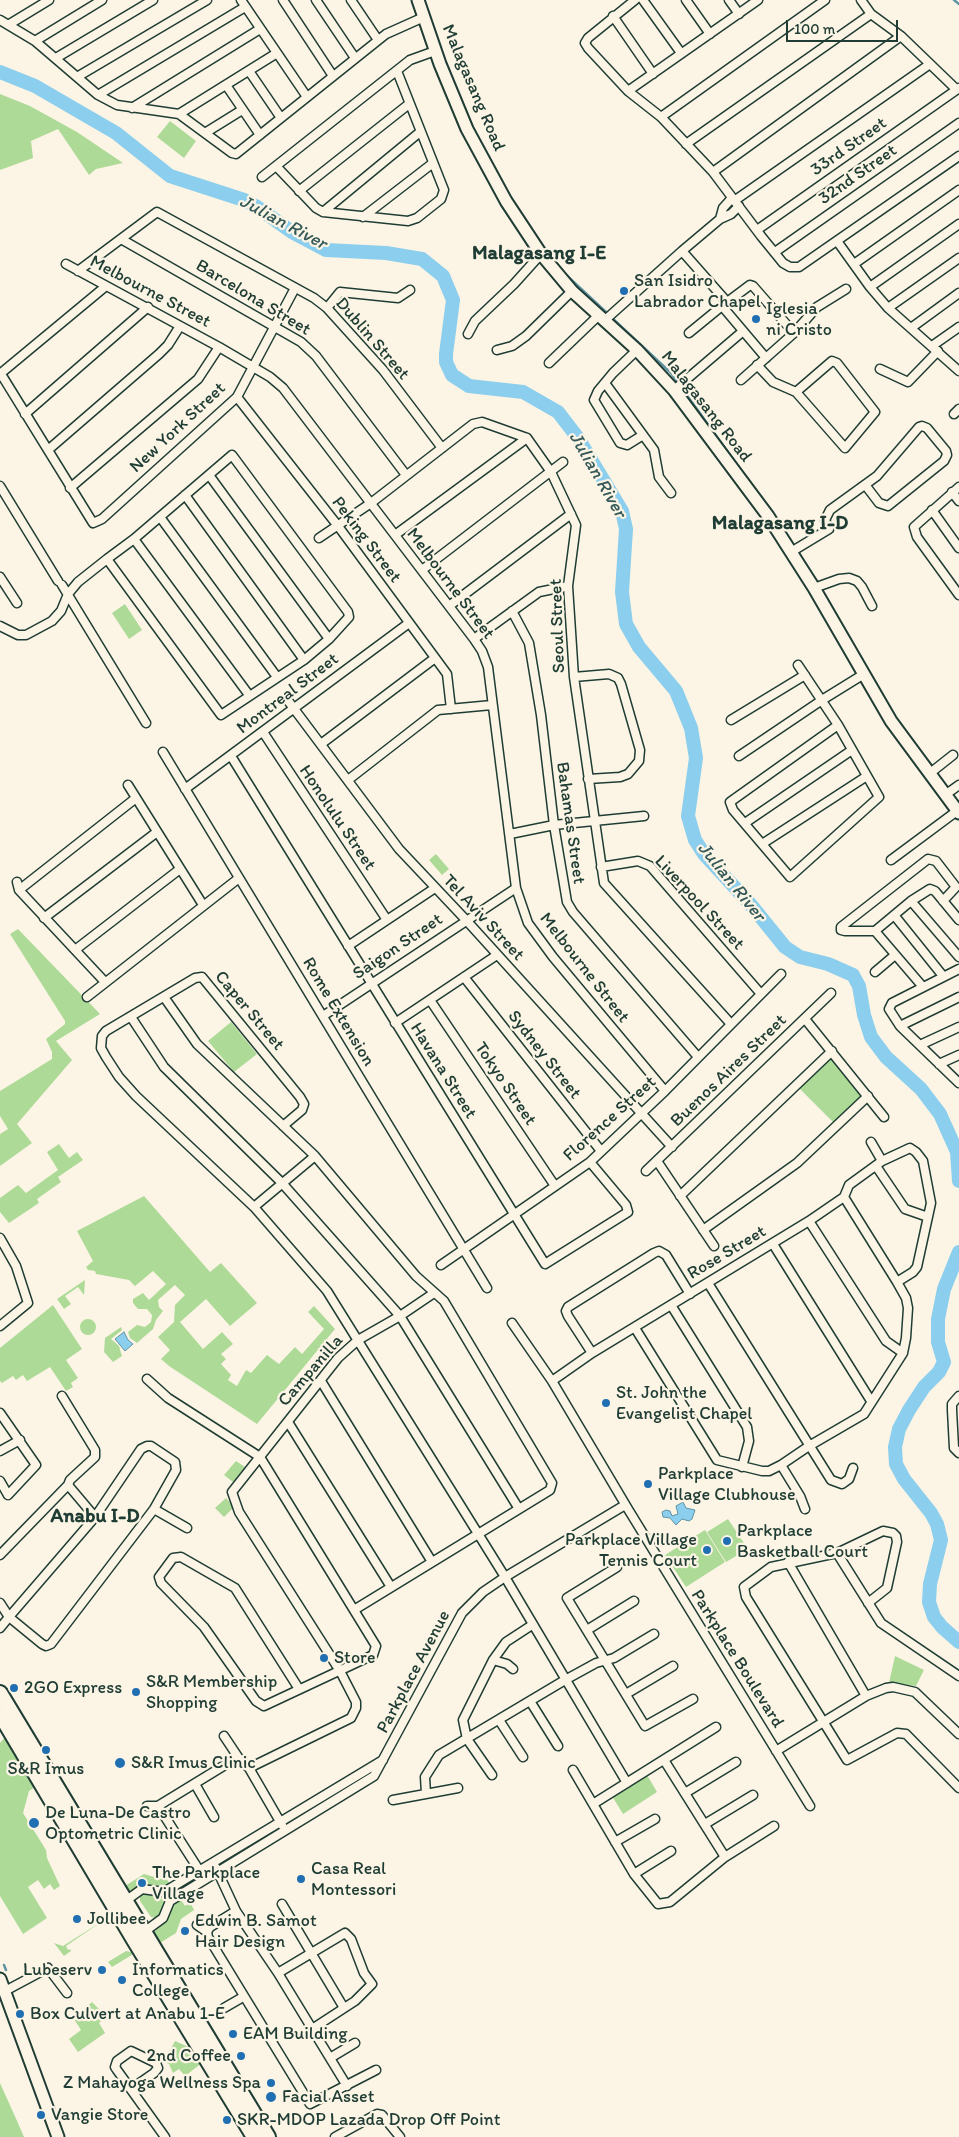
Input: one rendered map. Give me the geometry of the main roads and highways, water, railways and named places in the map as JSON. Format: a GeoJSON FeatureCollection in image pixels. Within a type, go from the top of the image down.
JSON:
{"type":"FeatureCollection","features":[{"type":"Feature","properties":{"kind":"highway"},"geometry":{"type":"LineString","coordinates":[[0,1693],[254,2137]]}},
{"type":"Feature","properties":{"kind":"highway"},"geometry":{"type":"LineString","coordinates":[[0,1714],[120,1904],[144,1932],[268,2137]]}},
{"type":"Feature","properties":{"kind":"main road","name":"Malagasang Road"},"geometry":{"type":"LineString","coordinates":[[418,0],[435,51],[467,129],[506,201],[541,254],[572,291],[601,319],[638,350],[674,390],[768,516],[814,588],[891,722],[958,812]]}},
{"type":"Feature","properties":{"kind":"main road"},"geometry":{"type":"LineString","coordinates":[[0,1979],[58,2137]]}},
{"type":"Feature","properties":{"kind":"water"},"geometry":{"type":"Polygon","coordinates":[[[124,1332],[128,1340],[133,1344],[125,1351],[115,1339],[124,1332]]]}},
{"type":"Feature","properties":{"kind":"water"},"geometry":{"type":"Polygon","coordinates":[[[683,1502],[686,1508],[695,1510],[692,1519],[689,1521],[682,1519],[676,1525],[670,1518],[663,1517],[662,1512],[666,1510],[670,1511],[672,1516],[678,1514],[676,1506],[683,1502]]]}},
{"type":"Feature","properties":{"kind":"waterway"},"geometry":{"type":"LineString","coordinates":[[954,0],[959,4]]}},
{"type":"Feature","properties":{"kind":"waterway","name":"Julian River"},"geometry":{"type":"LineString","coordinates":[[0,72],[35,86],[116,133],[170,176],[244,200],[292,232],[326,250],[386,253],[422,259],[443,276],[453,300],[446,354],[446,362],[452,375],[469,386],[523,392],[558,412],[578,438],[622,511],[626,529],[622,592],[626,624],[639,647],[676,691],[691,728],[696,758],[688,816],[695,840],[704,854],[751,905],[785,947],[800,957],[828,964],[853,975],[859,986],[864,1015],[871,1037],[886,1057],[921,1089],[940,1114],[957,1152],[959,1181]]}},
{"type":"Feature","properties":{"kind":"waterway"},"geometry":{"type":"LineString","coordinates":[[563,272],[607,313]]}},
{"type":"Feature","properties":{"kind":"waterway"},"geometry":{"type":"LineString","coordinates":[[612,318],[671,373],[753,487]]}},
{"type":"Feature","properties":{"kind":"waterway"},"geometry":{"type":"LineString","coordinates":[[778,522],[810,572]]}},
{"type":"Feature","properties":{"kind":"waterway"},"geometry":{"type":"LineString","coordinates":[[920,751],[933,767]]}},
{"type":"Feature","properties":{"kind":"waterway","name":"Julian River"},"geometry":{"type":"LineString","coordinates":[[959,1252],[944,1289],[938,1319],[938,1342],[944,1362],[939,1372],[924,1387],[909,1410],[899,1429],[895,1447],[896,1464],[904,1479],[931,1513],[937,1524],[941,1540],[930,1584],[929,1602],[934,1617],[959,1642]]}},
{"type":"Feature","properties":{"kind":"waterway"},"geometry":{"type":"LineString","coordinates":[[4,1965],[6,1970]]}},
{"type":"Feature","properties":{"kind":"place","name":"San Isidro Labrador Chapel"},"geometry":{"type":"Point","coordinates":[624,291]}},
{"type":"Feature","properties":{"kind":"place","name":"Iglesia ni Cristo"},"geometry":{"type":"Point","coordinates":[756,319]}},
{"type":"Feature","properties":{"kind":"place","name":"St. John the Evangelist Chapel"},"geometry":{"type":"Point","coordinates":[606,1403]}},
{"type":"Feature","properties":{"kind":"place","name":"Parkplace Village Clubhouse"},"geometry":{"type":"Point","coordinates":[648,1484]}},
{"type":"Feature","properties":{"kind":"place","name":"Parkplace Basketball Court"},"geometry":{"type":"Point","coordinates":[727,1541]}},
{"type":"Feature","properties":{"kind":"place","name":"Parkplace Village Tennis Court"},"geometry":{"type":"Point","coordinates":[707,1550]}},
{"type":"Feature","properties":{"kind":"place","name":"Store"},"geometry":{"type":"Point","coordinates":[324,1658]}},
{"type":"Feature","properties":{"kind":"place","name":"2GO Express"},"geometry":{"type":"Point","coordinates":[14,1688]}},
{"type":"Feature","properties":{"kind":"place","name":"S&R Membership Shopping"},"geometry":{"type":"Point","coordinates":[136,1692]}},
{"type":"Feature","properties":{"kind":"place","name":"S&R Imus"},"geometry":{"type":"Point","coordinates":[46,1750]}},
{"type":"Feature","properties":{"kind":"place","name":"S&R Imus Clinic"},"geometry":{"type":"Point","coordinates":[120,1763]}},
{"type":"Feature","properties":{"kind":"place","name":"De Luna-De Castro Optometric Clinic"},"geometry":{"type":"Point","coordinates":[34,1823]}},
{"type":"Feature","properties":{"kind":"place","name":"Casa Real Montessori"},"geometry":{"type":"Point","coordinates":[301,1879]}},
{"type":"Feature","properties":{"kind":"place","name":"The Parkplace Village"},"geometry":{"type":"Point","coordinates":[142,1883]}},
{"type":"Feature","properties":{"kind":"place","name":"Jollibee"},"geometry":{"type":"Point","coordinates":[77,1919]}},
{"type":"Feature","properties":{"kind":"place","name":"Edwin B. Samot Hair Design"},"geometry":{"type":"Point","coordinates":[185,1931]}},
{"type":"Feature","properties":{"kind":"place","name":"Lubeserv"},"geometry":{"type":"Point","coordinates":[102,1970]}},
{"type":"Feature","properties":{"kind":"place","name":"Informatics College"},"geometry":{"type":"Point","coordinates":[122,1980]}},
{"type":"Feature","properties":{"kind":"place","name":"Box Culvert at Anabu 1-E"},"geometry":{"type":"Point","coordinates":[20,2014]}},
{"type":"Feature","properties":{"kind":"place","name":"EAM Building"},"geometry":{"type":"Point","coordinates":[233,2034]}},
{"type":"Feature","properties":{"kind":"place","name":"2nd Coffee"},"geometry":{"type":"Point","coordinates":[241,2056]}},
{"type":"Feature","properties":{"kind":"place","name":"Z Mahayoga Wellness Spa"},"geometry":{"type":"Point","coordinates":[271,2083]}},
{"type":"Feature","properties":{"kind":"place","name":"Facial Asset"},"geometry":{"type":"Point","coordinates":[271,2097]}},
{"type":"Feature","properties":{"kind":"place","name":"Vangie Store"},"geometry":{"type":"Point","coordinates":[41,2115]}},
{"type":"Feature","properties":{"kind":"place","name":"SKR-MDOP Lazada Drop Off Point"},"geometry":{"type":"Point","coordinates":[227,2120]}},
{"type":"Feature","properties":{"kind":"district","name":"Malagasang I-E"},"geometry":{"type":"Point","coordinates":[539,254]}},
{"type":"Feature","properties":{"kind":"district","name":"Malagasang I-D"},"geometry":{"type":"Point","coordinates":[780,524]}},
{"type":"Feature","properties":{"kind":"district","name":"Anabu I-D"},"geometry":{"type":"Point","coordinates":[95,1517]}}]}
